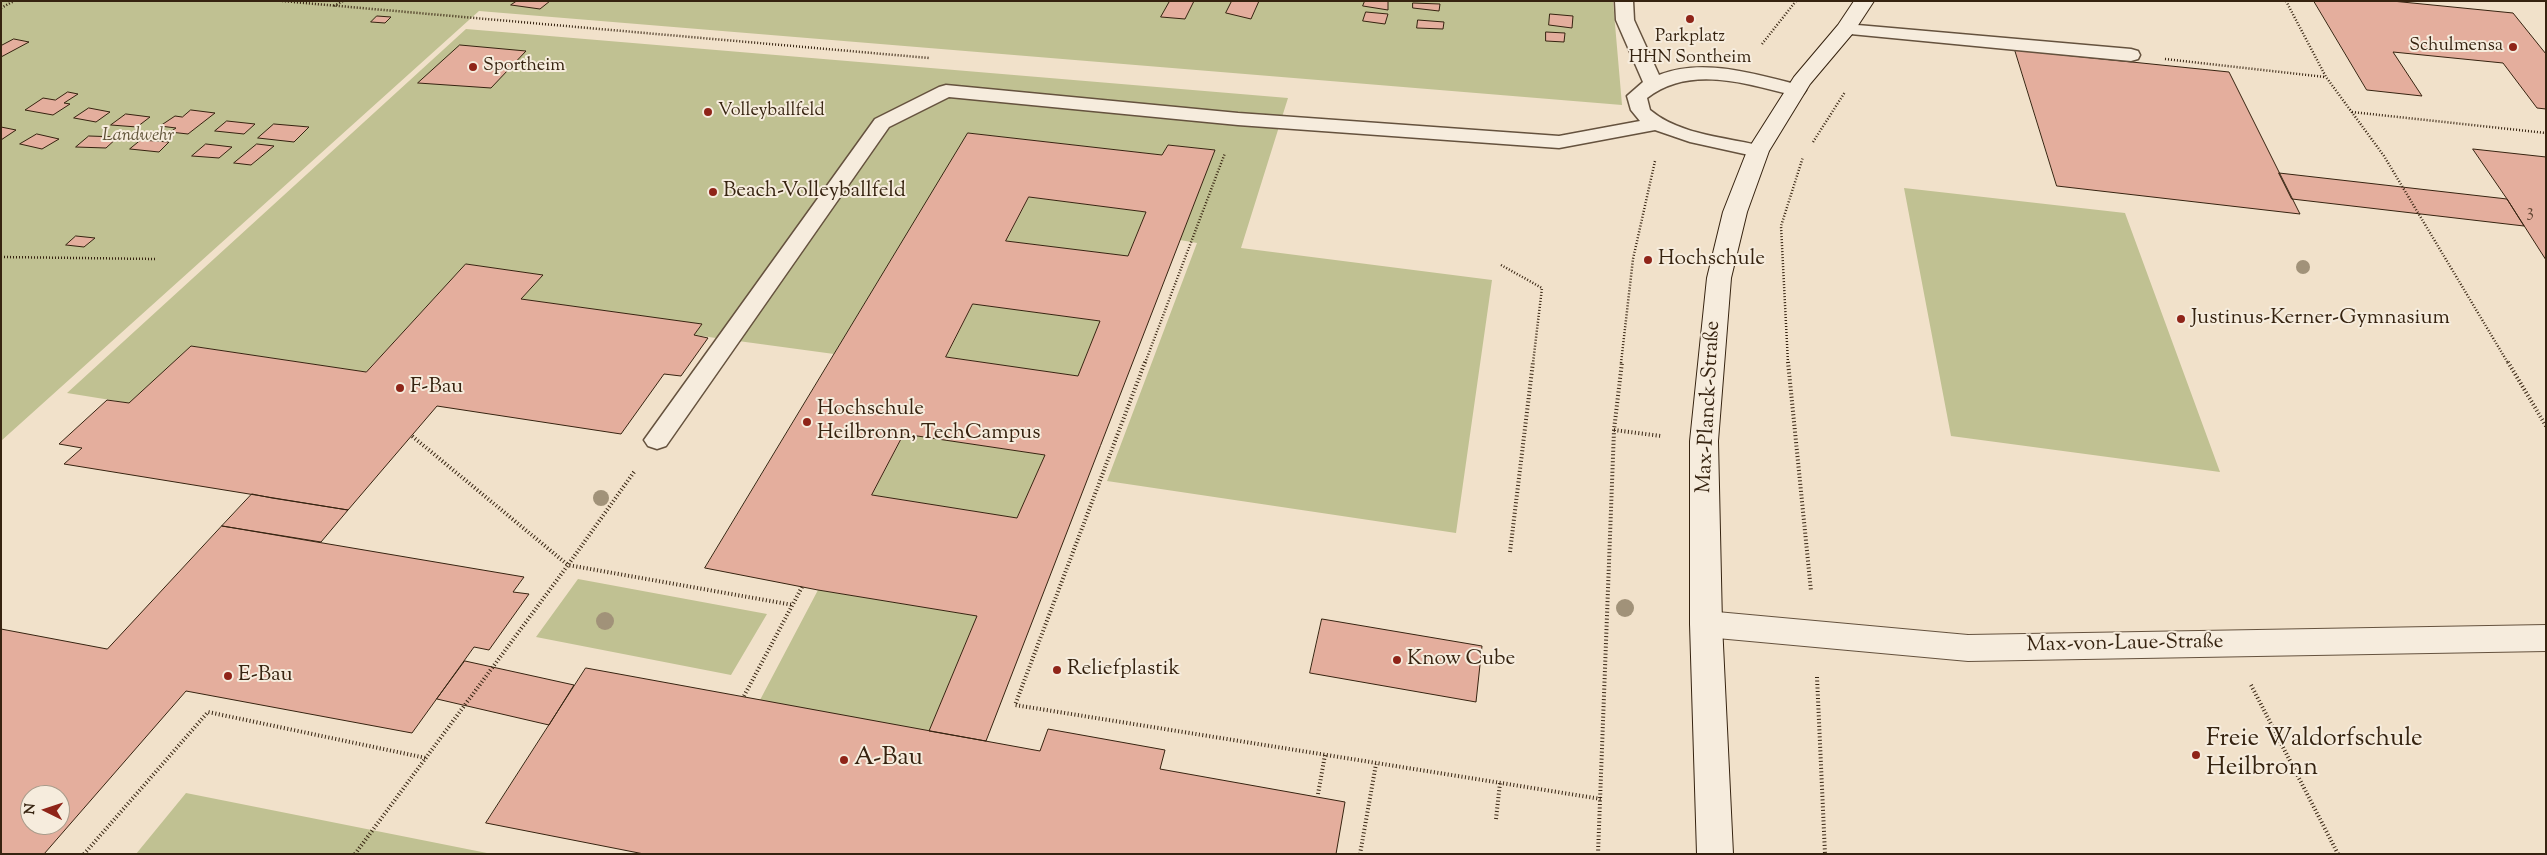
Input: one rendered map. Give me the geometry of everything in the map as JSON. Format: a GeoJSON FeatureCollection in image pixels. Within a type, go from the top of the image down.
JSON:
{"type":"FeatureCollection","features":[{"type":"Feature","properties":{"kind":"street","name":"Max-Planck-Straße"},"geometry":{"type":"LineString","coordinates":[[1715,854],[1706,624],[1704,441],[1719,278],[1735,212],[1758,151],[1796,90],[1846,29],[1864,1]]}},
{"type":"Feature","properties":{"kind":"street","name":"Max-von-Laue-Straße"},"geometry":{"type":"LineString","coordinates":[[1706,624],[1968,648],[2546,638]]}},
{"type":"Feature","properties":{"kind":"lane"},"geometry":{"type":"LineString","coordinates":[[1624,1],[1625,20],[1653,82]]}},
{"type":"Feature","properties":{"kind":"lane"},"geometry":{"type":"LineString","coordinates":[[1846,29],[2131,55]]}},
{"type":"Feature","properties":{"kind":"lane"},"geometry":{"type":"LineString","coordinates":[[1758,151],[1661,126],[1643,114],[1637,96],[1653,82],[1672,75],[1737,76],[1796,90]]}},
{"type":"Feature","properties":{"kind":"lane"},"geometry":{"type":"LineString","coordinates":[[656,440],[882,123],[946,91],[1238,119],[1559,142],[1661,126]]}},
{"type":"Feature","properties":{"kind":"path"},"geometry":{"type":"LineString","coordinates":[[1,8],[14,1]]}},
{"type":"Feature","properties":{"kind":"path"},"geometry":{"type":"LineString","coordinates":[[282,1],[930,58]]}},
{"type":"Feature","properties":{"kind":"path"},"geometry":{"type":"LineString","coordinates":[[333,6],[342,1]]}},
{"type":"Feature","properties":{"kind":"path"},"geometry":{"type":"LineString","coordinates":[[1737,76],[1796,1]]}},
{"type":"Feature","properties":{"kind":"path"},"geometry":{"type":"LineString","coordinates":[[2286,1],[2326,77],[2384,156],[2546,426]]}},
{"type":"Feature","properties":{"kind":"path"},"geometry":{"type":"LineString","coordinates":[[2131,55],[2326,77]]}},
{"type":"Feature","properties":{"kind":"path"},"geometry":{"type":"LineString","coordinates":[[1825,854],[1816,635],[1785,335],[1780,226],[1803,157],[1847,90]]}},
{"type":"Feature","properties":{"kind":"path"},"geometry":{"type":"LineString","coordinates":[[2352,112],[2546,132]]}},
{"type":"Feature","properties":{"kind":"path"},"geometry":{"type":"LineString","coordinates":[[1238,119],[1015,705],[1601,799]]}},
{"type":"Feature","properties":{"kind":"path"},"geometry":{"type":"LineString","coordinates":[[1598,854],[1614,430],[1633,259],[1660,140],[1661,126]]}},
{"type":"Feature","properties":{"kind":"path"},"geometry":{"type":"LineString","coordinates":[[1,257],[156,259]]}},
{"type":"Feature","properties":{"kind":"path"},"geometry":{"type":"LineString","coordinates":[[1500,265],[1542,288],[1510,552]]}},
{"type":"Feature","properties":{"kind":"path"},"geometry":{"type":"LineString","coordinates":[[412,436],[568,565],[793,605]]}},
{"type":"Feature","properties":{"kind":"path"},"geometry":{"type":"LineString","coordinates":[[355,854],[568,565],[656,440]]}},
{"type":"Feature","properties":{"kind":"path"},"geometry":{"type":"LineString","coordinates":[[744,696],[802,587]]}},
{"type":"Feature","properties":{"kind":"path"},"geometry":{"type":"LineString","coordinates":[[2230,644],[2338,854]]}},
{"type":"Feature","properties":{"kind":"path"},"geometry":{"type":"LineString","coordinates":[[84,854],[208,712],[426,758]]}},
{"type":"Feature","properties":{"kind":"path"},"geometry":{"type":"LineString","coordinates":[[1318,794],[1325,755]]}},
{"type":"Feature","properties":{"kind":"path"},"geometry":{"type":"LineString","coordinates":[[1360,854],[1376,764]]}},
{"type":"Feature","properties":{"kind":"path"},"geometry":{"type":"LineString","coordinates":[[1496,819],[1500,783]]}},
{"type":"Feature","properties":{"kind":"green space","name":"Landwehr"},"geometry":{"type":"Polygon","coordinates":[[[1,1],[1613,1],[1622,105],[479,11],[1,441],[1,1]]]}},
{"type":"Feature","properties":{"kind":"green space"},"geometry":{"type":"Polygon","coordinates":[[[466,29],[1288,98],[1241,248],[1492,280],[1456,533],[1107,481],[1197,243],[1180,240],[1215,150],[1168,145],[1162,155],[968,133],[834,354],[694,335],[701,324],[521,299],[542,275],[466,264],[366,372],[192,346],[129,403],[67,393],[466,29]]]}},
{"type":"Feature","properties":{"kind":"green space"},"geometry":{"type":"Polygon","coordinates":[[[1904,188],[2125,213],[2220,472],[1951,436],[1904,188]]]}},
{"type":"Feature","properties":{"kind":"green space"},"geometry":{"type":"Polygon","coordinates":[[[1029,197],[1146,212],[1128,256],[1006,241],[1029,197]]]}},
{"type":"Feature","properties":{"kind":"green space"},"geometry":{"type":"Polygon","coordinates":[[[973,304],[1100,321],[1078,376],[946,357],[973,304]]]}},
{"type":"Feature","properties":{"kind":"green space"},"geometry":{"type":"Polygon","coordinates":[[[904,434],[1045,455],[1017,518],[872,495],[904,434]]]}},
{"type":"Feature","properties":{"kind":"green space"},"geometry":{"type":"Polygon","coordinates":[[[578,579],[767,614],[731,675],[536,637],[578,579]]]}},
{"type":"Feature","properties":{"kind":"green space"},"geometry":{"type":"Polygon","coordinates":[[[818,590],[977,616],[929,731],[760,700],[818,590]]]}},
{"type":"Feature","properties":{"kind":"green space"},"geometry":{"type":"Polygon","coordinates":[[[186,793],[492,854],[136,854],[186,793]]]}},
{"type":"Feature","properties":{"kind":"building"},"geometry":{"type":"Polygon","coordinates":[[[517,1],[550,1],[540,9],[511,5],[517,1]]]}},
{"type":"Feature","properties":{"kind":"building"},"geometry":{"type":"Polygon","coordinates":[[[1170,1],[1194,1],[1185,19],[1161,17],[1170,1]]]}},
{"type":"Feature","properties":{"kind":"building"},"geometry":{"type":"Polygon","coordinates":[[[1232,1],[1259,1],[1251,19],[1226,13],[1232,1]]]}},
{"type":"Feature","properties":{"kind":"building"},"geometry":{"type":"Polygon","coordinates":[[[1365,1],[1388,1],[1388,10],[1363,6],[1365,1]]]}},
{"type":"Feature","properties":{"kind":"building"},"geometry":{"type":"Polygon","coordinates":[[[2314,1],[2392,1],[2513,13],[2546,54],[2546,109],[2537,108],[2503,63],[2393,52],[2422,96],[2367,90],[2314,1]]]}},
{"type":"Feature","properties":{"kind":"building"},"geometry":{"type":"Polygon","coordinates":[[[1413,3],[1440,4],[1439,11],[1413,8],[1413,3]]]}},
{"type":"Feature","properties":{"kind":"building"},"geometry":{"type":"Polygon","coordinates":[[[1366,12],[1388,14],[1385,24],[1363,21],[1366,12]]]}},
{"type":"Feature","properties":{"kind":"building"},"geometry":{"type":"Polygon","coordinates":[[[1550,14],[1573,16],[1572,28],[1549,25],[1550,14]]]}},
{"type":"Feature","properties":{"kind":"building"},"geometry":{"type":"Polygon","coordinates":[[[377,16],[391,17],[385,23],[371,22],[377,16]]]}},
{"type":"Feature","properties":{"kind":"building"},"geometry":{"type":"Polygon","coordinates":[[[1418,20],[1444,22],[1443,29],[1417,28],[1418,20]]]}},
{"type":"Feature","properties":{"kind":"building"},"geometry":{"type":"Polygon","coordinates":[[[1546,32],[1565,33],[1564,42],[1546,41],[1546,32]]]}},
{"type":"Feature","properties":{"kind":"building"},"geometry":{"type":"Polygon","coordinates":[[[14,39],[29,42],[1,57],[1,46],[14,39]]]}},
{"type":"Feature","properties":{"kind":"building","name":"Sportheim"},"geometry":{"type":"Polygon","coordinates":[[[460,45],[526,51],[491,88],[418,83],[460,45]]]}},
{"type":"Feature","properties":{"kind":"building"},"geometry":{"type":"Polygon","coordinates":[[[2015,50],[2229,72],[2300,214],[2057,186],[2015,50]]]}},
{"type":"Feature","properties":{"kind":"building"},"geometry":{"type":"Polygon","coordinates":[[[68,92],[78,94],[64,103],[70,104],[53,115],[25,110],[43,98],[55,100],[68,92]]]}},
{"type":"Feature","properties":{"kind":"building"},"geometry":{"type":"Polygon","coordinates":[[[89,108],[110,112],[96,122],[74,118],[89,108]]]}},
{"type":"Feature","properties":{"kind":"building"},"geometry":{"type":"Polygon","coordinates":[[[191,110],[215,113],[188,134],[170,132],[176,128],[160,126],[175,116],[182,117],[191,110]]]}},
{"type":"Feature","properties":{"kind":"building"},"geometry":{"type":"Polygon","coordinates":[[[126,114],[150,117],[137,127],[111,125],[126,114]]]}},
{"type":"Feature","properties":{"kind":"building"},"geometry":{"type":"Polygon","coordinates":[[[227,121],[255,124],[244,134],[215,131],[227,121]]]}},
{"type":"Feature","properties":{"kind":"building"},"geometry":{"type":"Polygon","coordinates":[[[274,124],[309,127],[294,142],[258,138],[274,124]]]}},
{"type":"Feature","properties":{"kind":"building"},"geometry":{"type":"Polygon","coordinates":[[[1,127],[16,130],[1,140],[1,127]]]}},
{"type":"Feature","properties":{"kind":"building"},"geometry":{"type":"Polygon","coordinates":[[[968,133],[1162,155],[1168,145],[1215,150],[986,741],[929,731],[977,616],[818,590],[705,568],[968,133]],[[1029,197],[1006,241],[1128,256],[1146,212],[1029,197]],[[973,304],[946,357],[1078,376],[1100,321],[973,304]],[[904,434],[872,495],[1017,518],[1045,455],[904,434]]]}},
{"type":"Feature","properties":{"kind":"building"},"geometry":{"type":"Polygon","coordinates":[[[37,134],[59,139],[42,149],[20,144],[37,134]]]}},
{"type":"Feature","properties":{"kind":"building"},"geometry":{"type":"Polygon","coordinates":[[[89,136],[118,137],[106,148],[76,147],[89,136]]]}},
{"type":"Feature","properties":{"kind":"building"},"geometry":{"type":"Polygon","coordinates":[[[141,140],[169,142],[159,152],[130,149],[141,140]]]}},
{"type":"Feature","properties":{"kind":"building"},"geometry":{"type":"Polygon","coordinates":[[[206,144],[232,147],[219,158],[192,156],[206,144]]]}},
{"type":"Feature","properties":{"kind":"building"},"geometry":{"type":"Polygon","coordinates":[[[257,144],[274,146],[251,165],[234,163],[257,144]]]}},
{"type":"Feature","properties":{"kind":"building"},"geometry":{"type":"Polygon","coordinates":[[[2473,149],[2546,157],[2546,260],[2507,199],[2473,149]]]}},
{"type":"Feature","properties":{"kind":"building"},"geometry":{"type":"Polygon","coordinates":[[[2279,173],[2507,199],[2524,226],[2292,199],[2279,173]]]}},
{"type":"Feature","properties":{"kind":"building"},"geometry":{"type":"Polygon","coordinates":[[[76,236],[95,238],[84,247],[66,245],[76,236]]]}},
{"type":"Feature","properties":{"kind":"building","name":"F-Bau"},"geometry":{"type":"Polygon","coordinates":[[[466,264],[543,275],[521,299],[702,324],[694,335],[708,338],[681,376],[664,374],[621,434],[437,406],[348,510],[64,464],[82,448],[59,444],[107,400],[129,403],[191,346],[366,372],[466,264]]]}},
{"type":"Feature","properties":{"kind":"building"},"geometry":{"type":"Polygon","coordinates":[[[252,494],[348,510],[321,542],[222,526],[252,494]]]}},
{"type":"Feature","properties":{"kind":"building","name":"E-Bau"},"geometry":{"type":"Polygon","coordinates":[[[222,526],[524,577],[513,592],[529,594],[489,650],[474,647],[412,733],[186,691],[70,824],[70,785],[20,785],[20,835],[61,835],[44,854],[1,854],[1,629],[107,649],[222,526]]]}},
{"type":"Feature","properties":{"kind":"building","name":"Know Cube"},"geometry":{"type":"Polygon","coordinates":[[[1322,619],[1482,646],[1476,702],[1310,673],[1322,619]]]}},
{"type":"Feature","properties":{"kind":"building"},"geometry":{"type":"Polygon","coordinates":[[[465,661],[574,685],[549,725],[437,699],[465,661]]]}},
{"type":"Feature","properties":{"kind":"building","name":"A-Bau"},"geometry":{"type":"Polygon","coordinates":[[[586,668],[1040,751],[1048,729],[1165,750],[1160,769],[1345,802],[1336,854],[644,854],[486,823],[586,668]]]}},
{"type":"Feature","properties":{"kind":"place","name":"Parkplatz HHN Sontheim"},"geometry":{"type":"Point","coordinates":[1690,19]}},
{"type":"Feature","properties":{"kind":"place","name":"Schulmensa"},"geometry":{"type":"Point","coordinates":[2513,47]}},
{"type":"Feature","properties":{"kind":"place","name":"Sportheim"},"geometry":{"type":"Point","coordinates":[473,67]}},
{"type":"Feature","properties":{"kind":"place","name":"Volleyballfeld"},"geometry":{"type":"Point","coordinates":[708,112]}},
{"type":"Feature","properties":{"kind":"place","name":"Beach-Volleyballfeld"},"geometry":{"type":"Point","coordinates":[713,192]}},
{"type":"Feature","properties":{"kind":"place","name":"Hochschule"},"geometry":{"type":"Point","coordinates":[1648,260]}},
{"type":"Feature","properties":{"kind":"place","name":"Justinus-Kerner-Gymnasium"},"geometry":{"type":"Point","coordinates":[2181,319]}},
{"type":"Feature","properties":{"kind":"place","name":"F-Bau"},"geometry":{"type":"Point","coordinates":[400,388]}},
{"type":"Feature","properties":{"kind":"place","name":"Hochschule Heilbronn, TechCampus"},"geometry":{"type":"Point","coordinates":[807,422]}},
{"type":"Feature","properties":{"kind":"place","name":"Know Cube"},"geometry":{"type":"Point","coordinates":[1397,660]}},
{"type":"Feature","properties":{"kind":"place","name":"Reliefplastik"},"geometry":{"type":"Point","coordinates":[1057,670]}},
{"type":"Feature","properties":{"kind":"place","name":"E-Bau"},"geometry":{"type":"Point","coordinates":[228,676]}},
{"type":"Feature","properties":{"kind":"place","name":"Freie Waldorfschule Heilbronn"},"geometry":{"type":"Point","coordinates":[2196,755]}},
{"type":"Feature","properties":{"kind":"place","name":"A-Bau"},"geometry":{"type":"Point","coordinates":[844,760]}}]}
